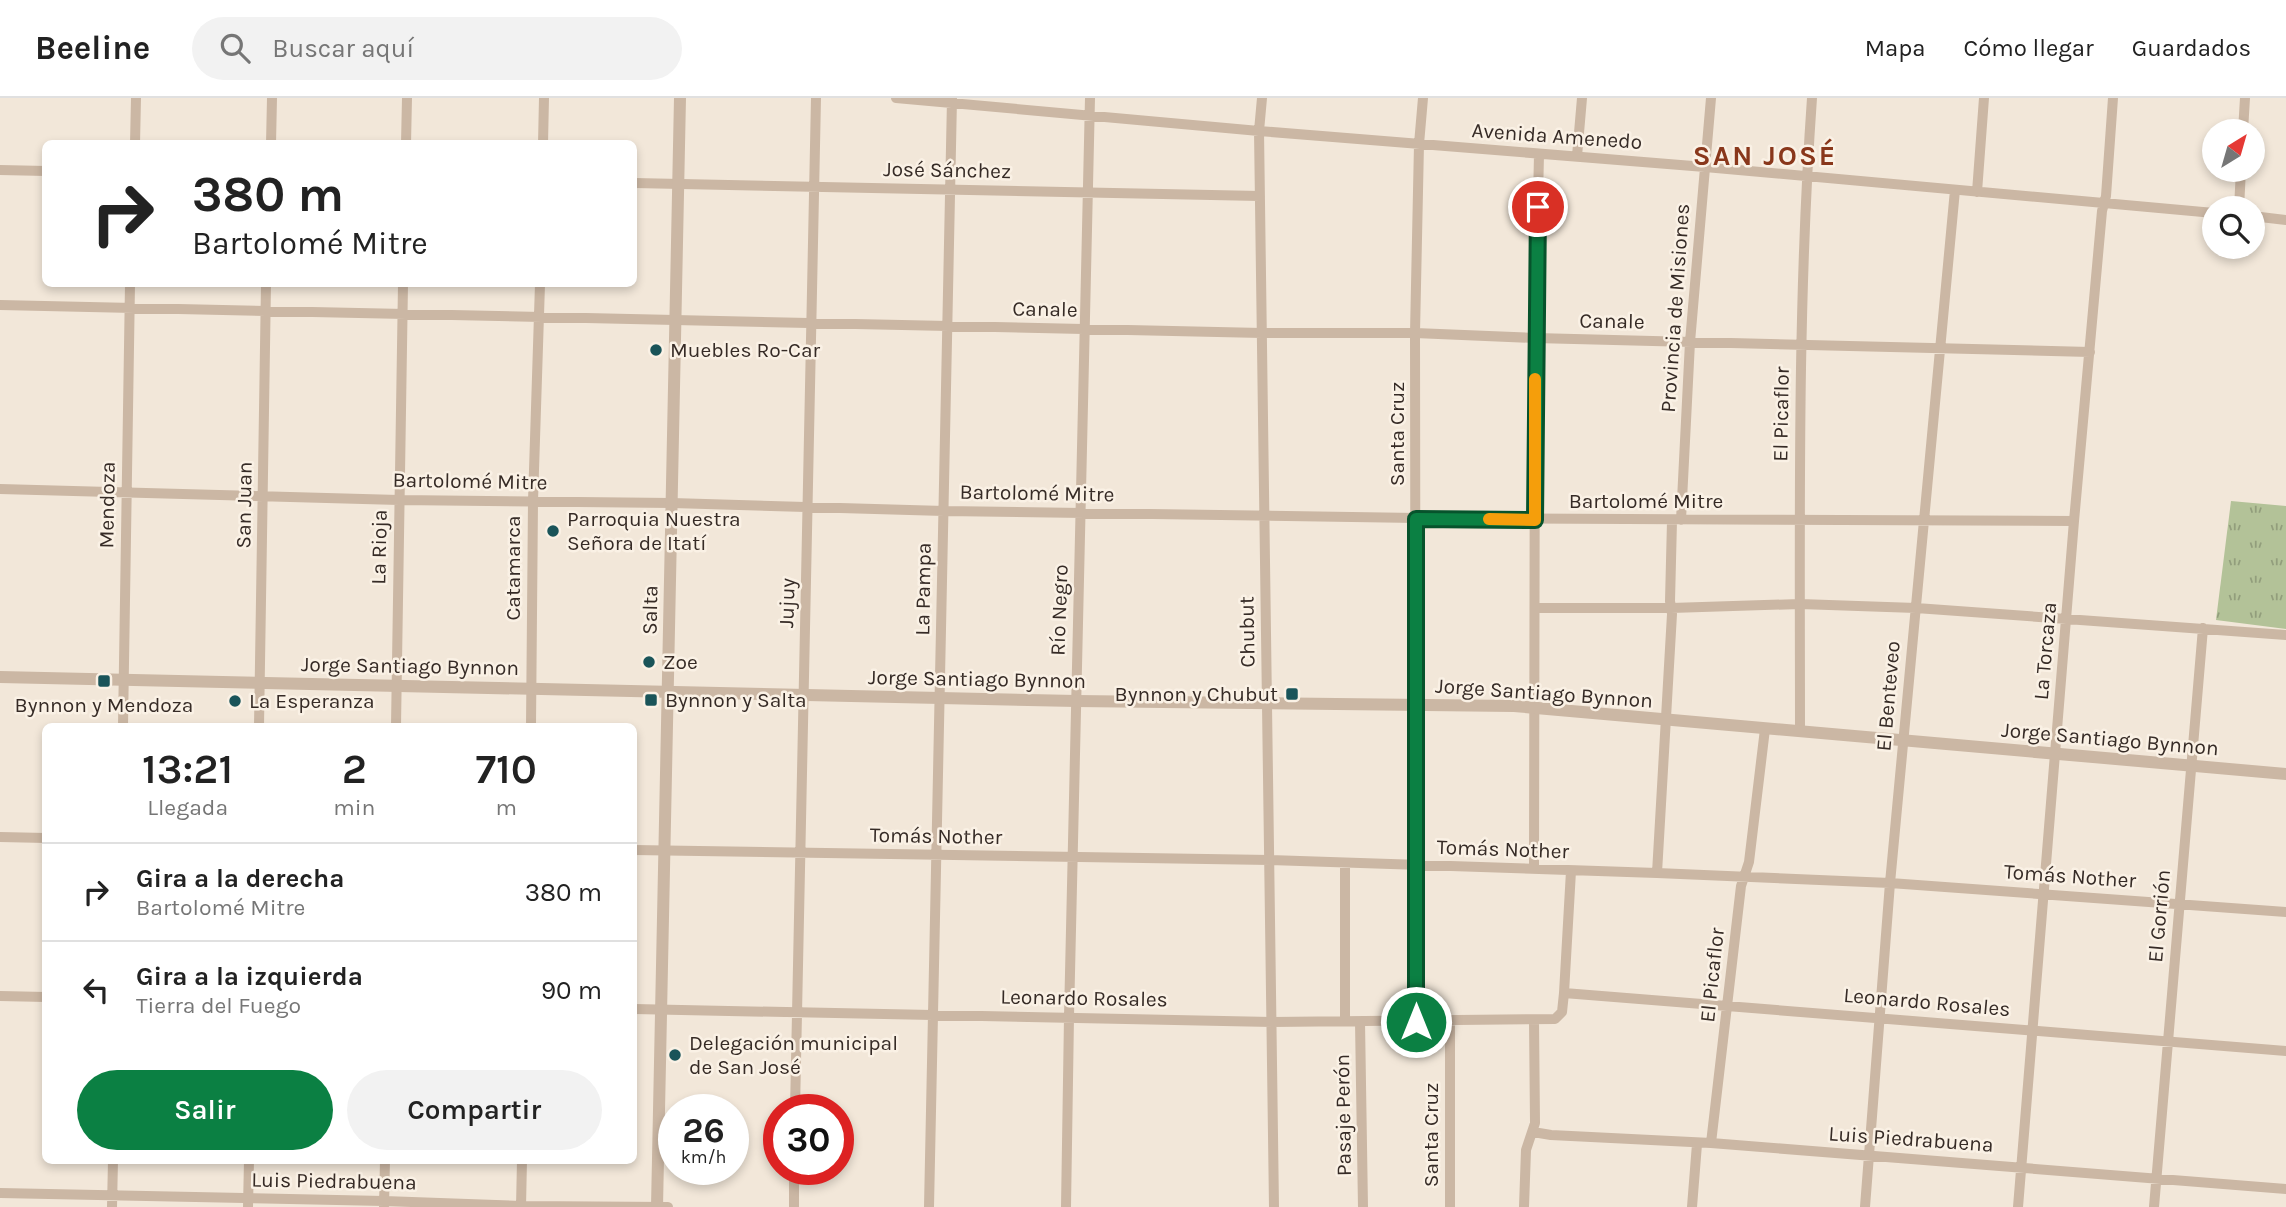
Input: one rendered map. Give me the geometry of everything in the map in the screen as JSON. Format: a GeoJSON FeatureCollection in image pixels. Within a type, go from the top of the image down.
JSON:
{"type":"FeatureCollection","features":[{"type":"Feature","properties":{"kind":"street"},"geometry":{"type":"LineString","coordinates":[[135,140],[136,98]]}},
{"type":"Feature","properties":{"kind":"street"},"geometry":{"type":"LineString","coordinates":[[271,140],[272,98]]}},
{"type":"Feature","properties":{"kind":"street"},"geometry":{"type":"LineString","coordinates":[[406,140],[407,98]]}},
{"type":"Feature","properties":{"kind":"street"},"geometry":{"type":"LineString","coordinates":[[543,140],[544,98]]}},
{"type":"Feature","properties":{"kind":"street","name":"Salta"},"geometry":{"type":"LineString","coordinates":[[657,1207],[680,98]]}},
{"type":"Feature","properties":{"kind":"street","name":"Jujuy"},"geometry":{"type":"LineString","coordinates":[[795,1094],[816,98]]}},
{"type":"Feature","properties":{"kind":"street","name":"Avenida Amenedo"},"geometry":{"type":"LineString","coordinates":[[896,98],[952,100],[1089,116],[1705,167],[2202,212]]}},
{"type":"Feature","properties":{"kind":"street","name":"Río Negro"},"geometry":{"type":"LineString","coordinates":[[1066,1207],[1090,98]]}},
{"type":"Feature","properties":{"kind":"street","name":"Chubut"},"geometry":{"type":"LineString","coordinates":[[1262,98],[1259,131],[1274,1207]]}},
{"type":"Feature","properties":{"kind":"street","name":"Santa Cruz"},"geometry":{"type":"LineString","coordinates":[[1416,1022],[1415,333],[1419,144],[1423,98]]}},
{"type":"Feature","properties":{"kind":"street"},"geometry":{"type":"LineString","coordinates":[[1577,156],[1582,98]]}},
{"type":"Feature","properties":{"kind":"street","name":"Provincia de Misiones"},"geometry":{"type":"LineString","coordinates":[[1657,873],[1677,520],[1711,98]]}},
{"type":"Feature","properties":{"kind":"street","name":"El Picaflor"},"geometry":{"type":"LineString","coordinates":[[1800,731],[1798,519],[1801,345],[1806,177],[1812,98]]}},
{"type":"Feature","properties":{"kind":"street"},"geometry":{"type":"LineString","coordinates":[[1977,192],[1984,98]]}},
{"type":"Feature","properties":{"kind":"street","name":"La Torcaza"},"geometry":{"type":"LineString","coordinates":[[2018,1207],[2074,521],[2113,98]]}},
{"type":"Feature","properties":{"kind":"street"},"geometry":{"type":"LineString","coordinates":[[2244,119],[2245,98]]}},
{"type":"Feature","properties":{"kind":"street","name":"La Pampa"},"geometry":{"type":"LineString","coordinates":[[929,1207],[952,100]]}},
{"type":"Feature","properties":{"kind":"street"},"geometry":{"type":"LineString","coordinates":[[1534,869],[1535,338],[1539,154]]}},
{"type":"Feature","properties":{"kind":"street"},"geometry":{"type":"LineString","coordinates":[[0,170],[42,171]]}},
{"type":"Feature","properties":{"kind":"street","name":"José Sánchez"},"geometry":{"type":"LineString","coordinates":[[637,183],[1260,196]]}},
{"type":"Feature","properties":{"kind":"street","name":"El Benteveo"},"geometry":{"type":"LineString","coordinates":[[1865,1207],[1890,883],[1955,190]]}},
{"type":"Feature","properties":{"kind":"street"},"geometry":{"type":"LineString","coordinates":[[2265,218],[2286,220]]}},
{"type":"Feature","properties":{"kind":"street","name":"Mendoza"},"geometry":{"type":"LineString","coordinates":[[123,723],[130,287]]}},
{"type":"Feature","properties":{"kind":"street","name":"San Juan"},"geometry":{"type":"LineString","coordinates":[[259,723],[266,287]]}},
{"type":"Feature","properties":{"kind":"street","name":"La Rioja"},"geometry":{"type":"LineString","coordinates":[[396,723],[403,287]]}},
{"type":"Feature","properties":{"kind":"street","name":"Catamarca"},"geometry":{"type":"LineString","coordinates":[[531,723],[533,501],[540,287]]}},
{"type":"Feature","properties":{"kind":"street","name":"Canale"},"geometry":{"type":"LineString","coordinates":[[0,305],[1262,333],[1415,333],[2090,352]]}},
{"type":"Feature","properties":{"kind":"street","name":"Bartolomé Mitre"},"geometry":{"type":"LineString","coordinates":[[0,489],[399,500],[1416,519],[2074,521]]}},
{"type":"Feature","properties":{"kind":"street"},"geometry":{"type":"LineString","coordinates":[[1535,608],[1800,604],[1916,608],[2286,635]]}},
{"type":"Feature","properties":{"kind":"street","name":"El Gorrión"},"geometry":{"type":"LineString","coordinates":[[2154,1207],[2203,628]]}},
{"type":"Feature","properties":{"kind":"street","name":"Jorge Santiago Bynnon"},"geometry":{"type":"LineString","coordinates":[[0,677],[1076,701],[1535,708],[2286,774]]}},
{"type":"Feature","properties":{"kind":"street","name":"El Picaflor"},"geometry":{"type":"LineString","coordinates":[[1711,1143],[1765,729]]}},
{"type":"Feature","properties":{"kind":"street"},"geometry":{"type":"LineString","coordinates":[[0,837],[42,838]]}},
{"type":"Feature","properties":{"kind":"street","name":"Tomás Nother"},"geometry":{"type":"LineString","coordinates":[[637,850],[1270,860],[1657,873],[1890,883],[2286,912]]}},
{"type":"Feature","properties":{"kind":"street"},"geometry":{"type":"LineString","coordinates":[[1345,863],[1345,1021]]}},
{"type":"Feature","properties":{"kind":"street"},"geometry":{"type":"LineString","coordinates":[[1524,1207],[1526,1150],[1533,1132],[1536,1043],[1534,1020],[1555,1019],[1560,1016],[1564,993],[1570,871]]}},
{"type":"Feature","properties":{"kind":"street","name":"Leonardo Rosales"},"geometry":{"type":"LineString","coordinates":[[1564,993],[2286,1051]]}},
{"type":"Feature","properties":{"kind":"street"},"geometry":{"type":"LineString","coordinates":[[0,996],[42,997]]}},
{"type":"Feature","properties":{"kind":"street","name":"Leonardo Rosales"},"geometry":{"type":"LineString","coordinates":[[637,1009],[1272,1021],[1534,1020]]}},
{"type":"Feature","properties":{"kind":"street","name":"Santa Cruz"},"geometry":{"type":"LineString","coordinates":[[1450,1021],[1450,1207]]}},
{"type":"Feature","properties":{"kind":"street","name":"Pasaje Perón"},"geometry":{"type":"LineString","coordinates":[[1360,1022],[1363,1207]]}},
{"type":"Feature","properties":{"kind":"street","name":"Luis Piedrabuena"},"geometry":{"type":"LineString","coordinates":[[1533,1132],[1711,1143],[2286,1189]]}},
{"type":"Feature","properties":{"kind":"street"},"geometry":{"type":"LineString","coordinates":[[1692,1207],[1697,1144]]}},
{"type":"Feature","properties":{"kind":"street"},"geometry":{"type":"LineString","coordinates":[[112,1202],[113,1164]]}},
{"type":"Feature","properties":{"kind":"street"},"geometry":{"type":"LineString","coordinates":[[248,1202],[249,1164]]}},
{"type":"Feature","properties":{"kind":"street"},"geometry":{"type":"LineString","coordinates":[[384,1204],[385,1164]]}},
{"type":"Feature","properties":{"kind":"street"},"geometry":{"type":"LineString","coordinates":[[521,1206],[522,1164]]}},
{"type":"Feature","properties":{"kind":"street"},"geometry":{"type":"LineString","coordinates":[[794,1185],[794,1207]]}},
{"type":"Feature","properties":{"kind":"street","name":"Luis Piedrabuena"},"geometry":{"type":"LineString","coordinates":[[0,1193],[112,1202],[668,1207]]}},
{"type":"Feature","properties":{"kind":"green space"},"geometry":{"type":"Polygon","coordinates":[[[2231,501],[2286,506],[2286,629],[2216,620],[2231,501]]]}},
{"type":"Feature","properties":{"kind":"slow traffic"},"geometry":{"type":"LineString","coordinates":[[1489,519],[1535,520],[1535,379]]}},
{"type":"Feature","properties":{"kind":"place","name":"Muebles Ro-Car"},"geometry":{"type":"Point","coordinates":[656,350]}},
{"type":"Feature","properties":{"kind":"place","name":"Parroquia Nuestra Señora de Itatí"},"geometry":{"type":"Point","coordinates":[553,531]}},
{"type":"Feature","properties":{"kind":"place","name":"Zoe"},"geometry":{"type":"Point","coordinates":[649,662]}},
{"type":"Feature","properties":{"kind":"place","name":"Bynnon y Mendoza"},"geometry":{"type":"Point","coordinates":[104,681]}},
{"type":"Feature","properties":{"kind":"place","name":"Bynnon y Chubut"},"geometry":{"type":"Point","coordinates":[1292,694]}},
{"type":"Feature","properties":{"kind":"place","name":"Bynnon y Salta"},"geometry":{"type":"Point","coordinates":[651,700]}},
{"type":"Feature","properties":{"kind":"place","name":"La Esperanza"},"geometry":{"type":"Point","coordinates":[235,701]}},
{"type":"Feature","properties":{"kind":"place","name":"Delegación municipal de San José"},"geometry":{"type":"Point","coordinates":[675,1055]}},
{"type":"Feature","properties":{"kind":"district","name":"SAN JOSÉ"},"geometry":{"type":"Point","coordinates":[1765,155]}},
{"type":"Feature","properties":{"kind":"route"},"geometry":{"type":"LineString","coordinates":[[1416,1022],[1416,519],[1535,520],[1538,207]]}}]}
